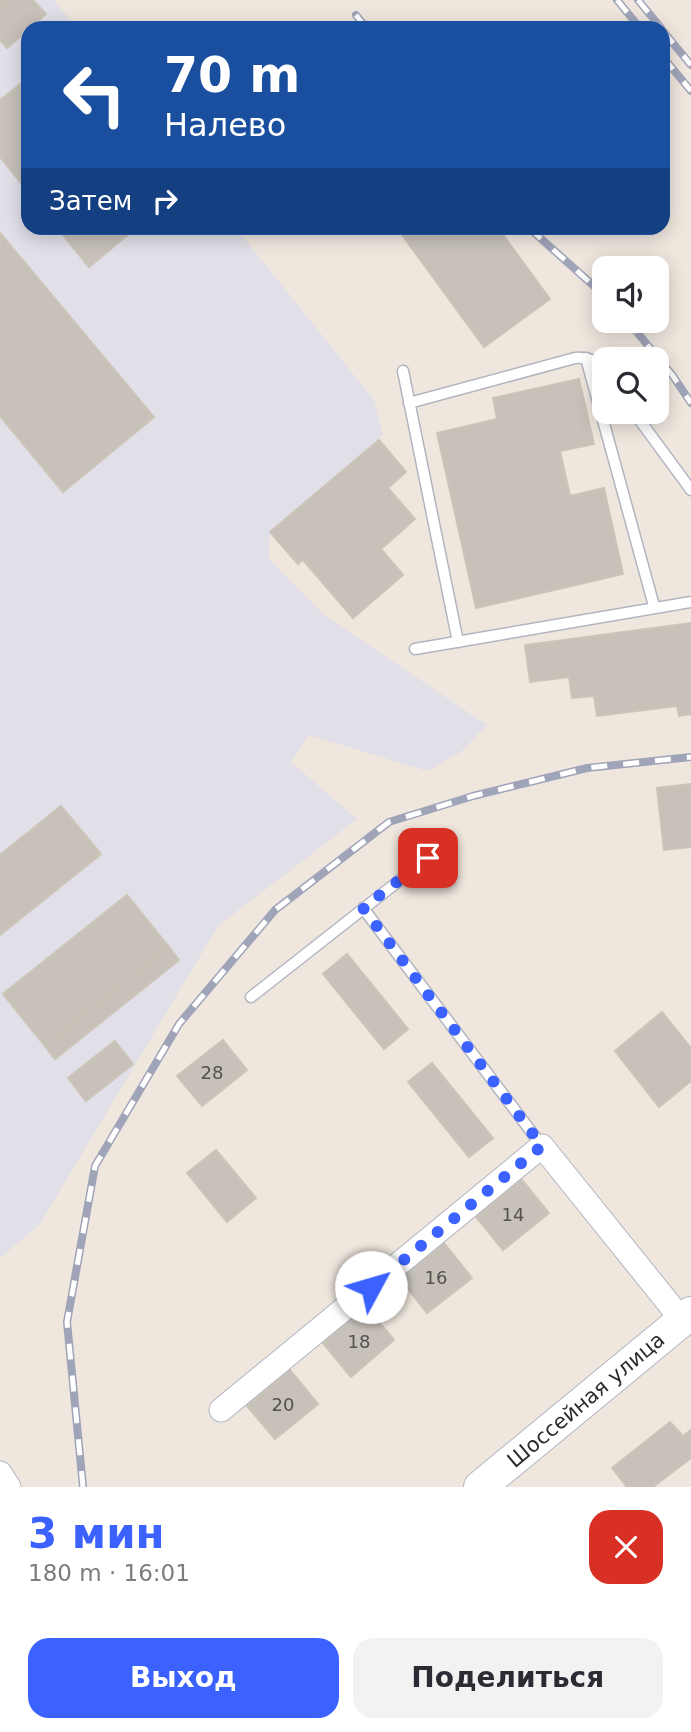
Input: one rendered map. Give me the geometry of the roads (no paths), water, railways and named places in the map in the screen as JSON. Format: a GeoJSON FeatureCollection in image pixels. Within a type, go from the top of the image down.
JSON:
{"type":"FeatureCollection","features":[{"type":"Feature","properties":{"kind":"street"},"geometry":{"type":"LineString","coordinates":[[221,1410],[542,1146],[687,1316]]}},
{"type":"Feature","properties":{"kind":"street","name":"Шоссейная улица"},"geometry":{"type":"LineString","coordinates":[[480,1487],[687,1316]]}},
{"type":"Feature","properties":{"kind":"street"},"geometry":{"type":"LineString","coordinates":[[0,1474],[9,1487]]}},
{"type":"Feature","properties":{"kind":"lane"},"geometry":{"type":"LineString","coordinates":[[410,404],[575,358],[592,360]]}},
{"type":"Feature","properties":{"kind":"lane"},"geometry":{"type":"LineString","coordinates":[[586,358],[654,606]]}},
{"type":"Feature","properties":{"kind":"lane"},"geometry":{"type":"LineString","coordinates":[[403,371],[458,642]]}},
{"type":"Feature","properties":{"kind":"lane"},"geometry":{"type":"LineString","coordinates":[[643,424],[691,490]]}},
{"type":"Feature","properties":{"kind":"lane"},"geometry":{"type":"LineString","coordinates":[[415,649],[654,606],[691,602]]}},
{"type":"Feature","properties":{"kind":"lane"},"geometry":{"type":"LineString","coordinates":[[251,997],[428,858]]}},
{"type":"Feature","properties":{"kind":"lane"},"geometry":{"type":"LineString","coordinates":[[363,908],[542,1146]]}},
{"type":"Feature","properties":{"kind":"railway"},"geometry":{"type":"LineString","coordinates":[[617,0],[634,21]]}},
{"type":"Feature","properties":{"kind":"railway"},"geometry":{"type":"LineString","coordinates":[[638,0],[655,21]]}},
{"type":"Feature","properties":{"kind":"railway"},"geometry":{"type":"LineString","coordinates":[[356,15],[361,21]]}},
{"type":"Feature","properties":{"kind":"railway"},"geometry":{"type":"LineString","coordinates":[[670,40],[691,65]]}},
{"type":"Feature","properties":{"kind":"railway"},"geometry":{"type":"LineString","coordinates":[[670,66],[691,91]]}},
{"type":"Feature","properties":{"kind":"railway"},"geometry":{"type":"LineString","coordinates":[[537,235],[592,284]]}},
{"type":"Feature","properties":{"kind":"railway"},"geometry":{"type":"LineString","coordinates":[[638,333],[691,403]]}},
{"type":"Feature","properties":{"kind":"railway"},"geometry":{"type":"LineString","coordinates":[[83,1487],[67,1322],[95,1166],[179,1024],[275,910],[389,822],[473,796],[587,768],[691,757]]}}]}
